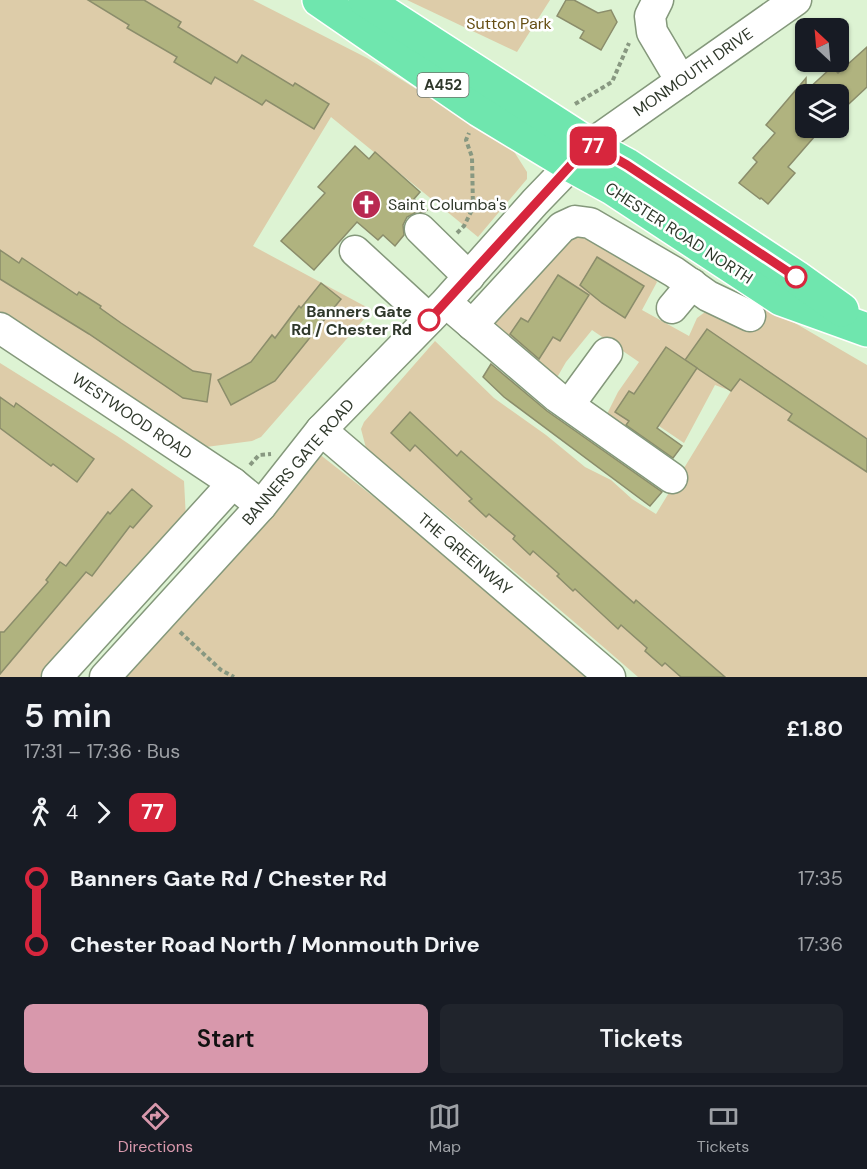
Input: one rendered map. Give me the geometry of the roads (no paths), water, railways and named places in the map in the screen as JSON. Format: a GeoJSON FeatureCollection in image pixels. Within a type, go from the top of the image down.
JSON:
{"type":"FeatureCollection","features":[{"type":"Feature","properties":{"kind":"highway","name":"CHESTER ROAD NORTH"},"geometry":{"type":"LineString","coordinates":[[319,0],[479,110],[580,155]]}},
{"type":"Feature","properties":{"kind":"highway","name":"CHESTER ROAD NORTH"},"geometry":{"type":"LineString","coordinates":[[366,0],[580,155],[612,188],[781,299],[867,329]]}},
{"type":"Feature","properties":{"kind":"street"},"geometry":{"type":"LineString","coordinates":[[658,0],[650,16],[652,32],[681,81]]}},
{"type":"Feature","properties":{"kind":"street","name":"MONMOUTH DRIVE"},"geometry":{"type":"LineString","coordinates":[[580,155],[787,2]]}},
{"type":"Feature","properties":{"kind":"street","name":"BANNERS GATE ROAD"},"geometry":{"type":"LineString","coordinates":[[105,677],[261,506],[321,430],[437,311],[580,155]]}},
{"type":"Feature","properties":{"kind":"street"},"geometry":{"type":"LineString","coordinates":[[472,325],[562,227],[576,221],[590,223],[674,272],[708,296],[750,316]]}},
{"type":"Feature","properties":{"kind":"street"},"geometry":{"type":"LineString","coordinates":[[420,229],[443,249],[469,277]]}},
{"type":"Feature","properties":{"kind":"street"},"geometry":{"type":"LineString","coordinates":[[356,251],[437,311],[472,325],[569,405],[672,478]]}},
{"type":"Feature","properties":{"kind":"street"},"geometry":{"type":"LineString","coordinates":[[672,308],[692,284]]}},
{"type":"Feature","properties":{"kind":"street","name":"WESTWOOD ROAD"},"geometry":{"type":"LineString","coordinates":[[0,328],[233,483],[261,506]]}},
{"type":"Feature","properties":{"kind":"street"},"geometry":{"type":"LineString","coordinates":[[569,405],[607,352]]}},
{"type":"Feature","properties":{"kind":"street","name":"THE GREENWAY"},"geometry":{"type":"LineString","coordinates":[[321,430],[610,677]]}},
{"type":"Feature","properties":{"kind":"street"},"geometry":{"type":"LineString","coordinates":[[57,677],[233,483]]}},
{"type":"Feature","properties":{"kind":"place","name":"Saint Columba's"},"geometry":{"type":"Point","coordinates":[367,204]}},
{"type":"Feature","properties":{"kind":"place","name":"Banners Gate Rd / Chester Rd"},"geometry":{"type":"Point","coordinates":[429,320]}},
{"type":"Feature","properties":{"kind":"park label","name":"Sutton Park"},"geometry":{"type":"Point","coordinates":[509,23]}}]}
